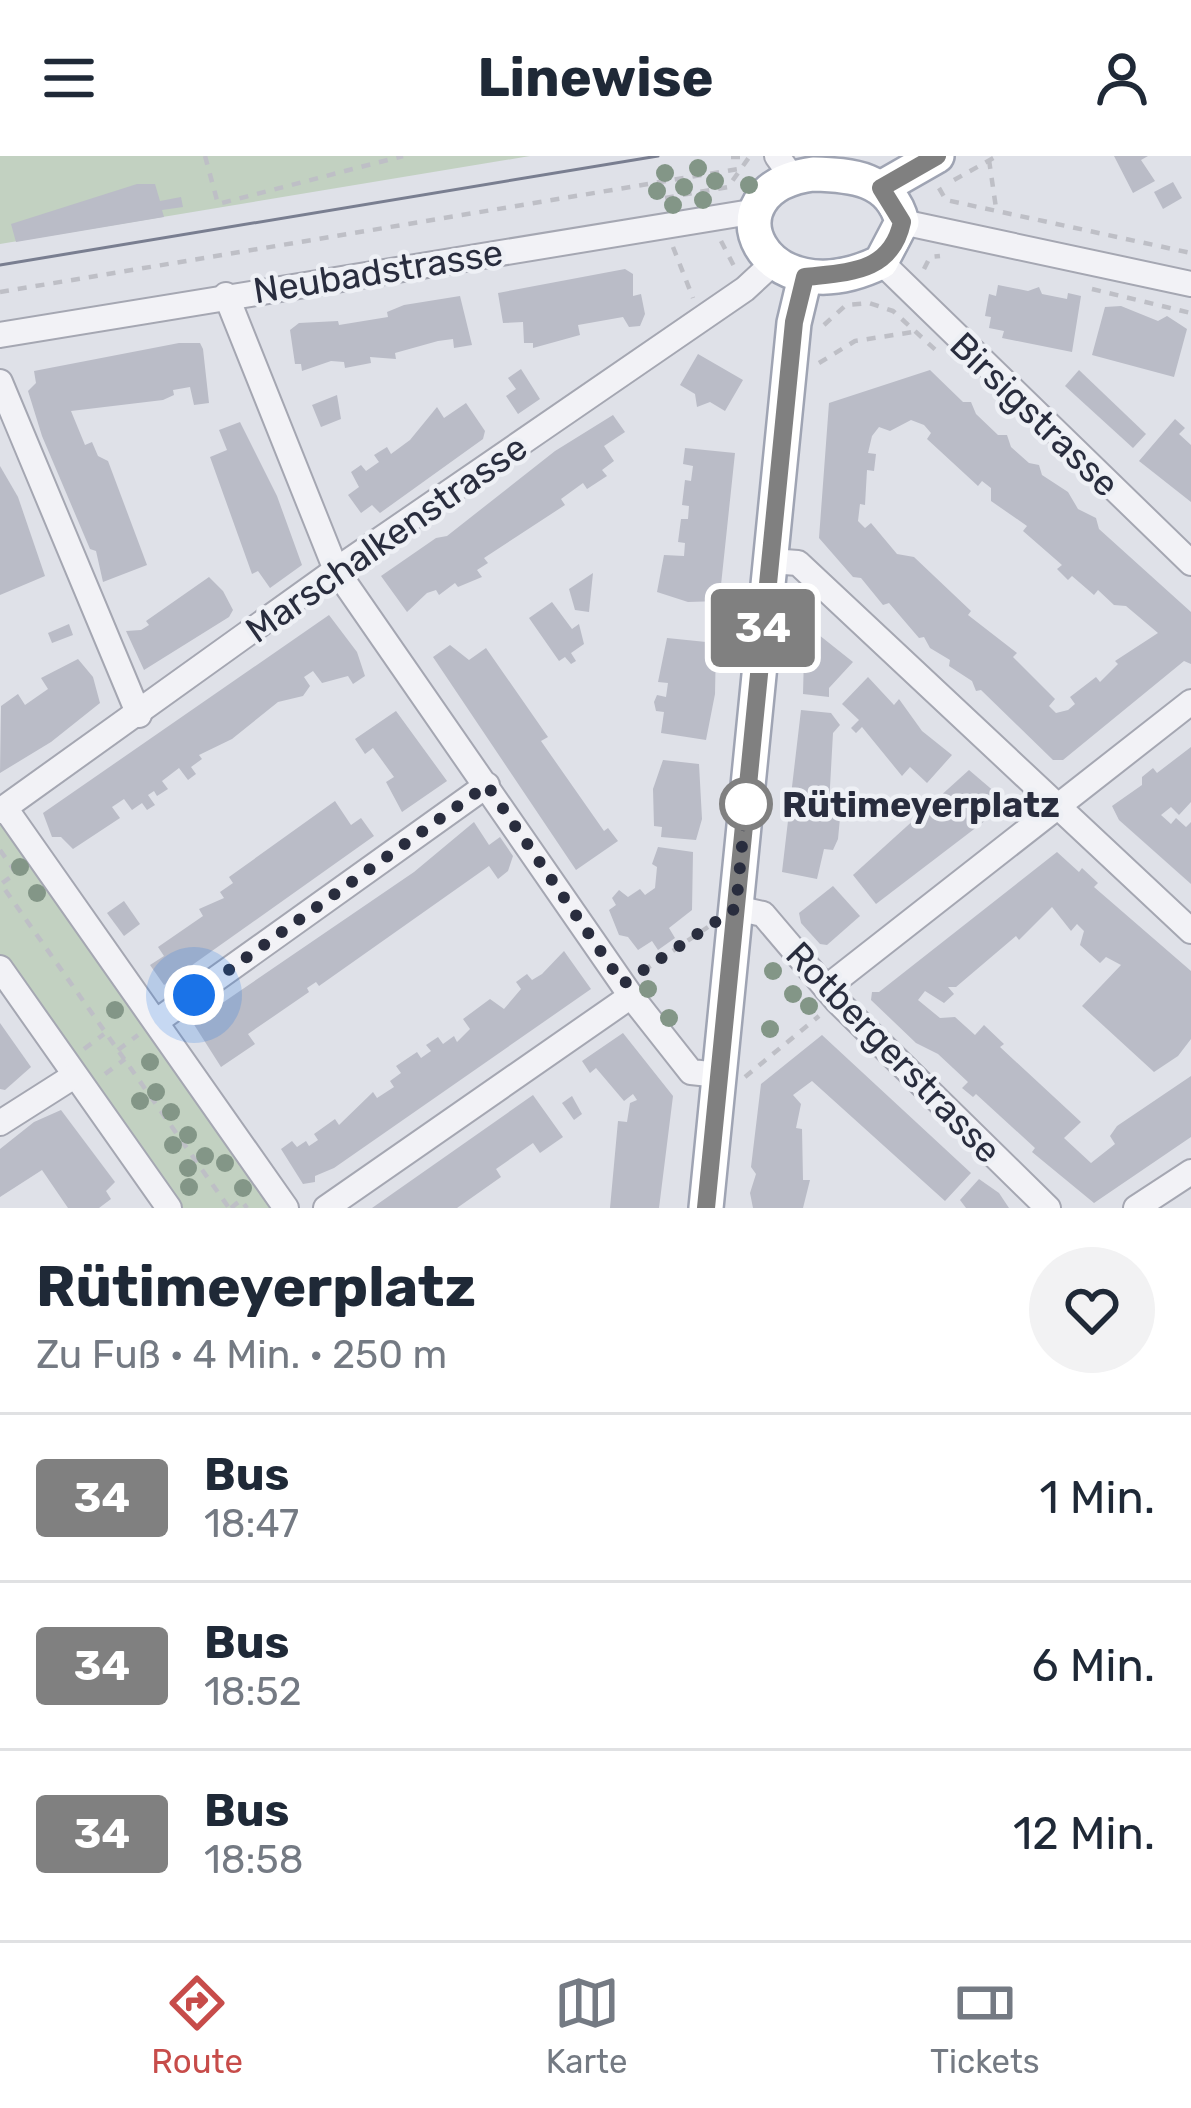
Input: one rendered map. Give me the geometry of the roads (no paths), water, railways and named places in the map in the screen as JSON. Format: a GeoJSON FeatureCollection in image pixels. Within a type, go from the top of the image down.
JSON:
{"type":"FeatureCollection","features":[{"type":"Feature","properties":{"kind":"main road"},"geometry":{"type":"LineString","coordinates":[[881,188],[937,156]]}},
{"type":"Feature","properties":{"kind":"main road"},"geometry":{"type":"LineString","coordinates":[[784,166],[848,175],[881,188],[902,222],[881,262],[805,277],[772,264],[756,241],[758,212],[784,166]]}},
{"type":"Feature","properties":{"kind":"main road"},"geometry":{"type":"LineString","coordinates":[[706,1208],[794,322],[805,277]]}},
{"type":"Feature","properties":{"kind":"street","name":"Neubadstrasse"},"geometry":{"type":"LineString","coordinates":[[0,335],[758,212]]}},
{"type":"Feature","properties":{"kind":"street"},"geometry":{"type":"LineString","coordinates":[[902,222],[1191,284]]}},
{"type":"Feature","properties":{"kind":"street","name":"Birsigstrasse"},"geometry":{"type":"LineString","coordinates":[[881,262],[1191,563]]}},
{"type":"Feature","properties":{"kind":"street","name":"Marschalkenstrasse"},"geometry":{"type":"LineString","coordinates":[[3,810],[336,570],[701,320],[772,264]]}},
{"type":"Feature","properties":{"kind":"street"},"geometry":{"type":"LineString","coordinates":[[226,296],[336,570],[627,990],[692,1072],[719,1075]]}},
{"type":"Feature","properties":{"kind":"street"},"geometry":{"type":"LineString","coordinates":[[0,382],[139,715]]}},
{"type":"Feature","properties":{"kind":"street"},"geometry":{"type":"LineString","coordinates":[[770,562],[798,563],[1191,931]]}},
{"type":"Feature","properties":{"kind":"street"},"geometry":{"type":"LineString","coordinates":[[832,994],[1191,702]]}},
{"type":"Feature","properties":{"kind":"street"},"geometry":{"type":"LineString","coordinates":[[157,1021],[487,785]]}},
{"type":"Feature","properties":{"kind":"street"},"geometry":{"type":"LineString","coordinates":[[3,810],[286,1208]]}},
{"type":"Feature","properties":{"kind":"street","name":"Rotbergerstrasse"},"geometry":{"type":"LineString","coordinates":[[736,908],[763,914],[832,994],[1048,1208]]}},
{"type":"Feature","properties":{"kind":"street"},"geometry":{"type":"LineString","coordinates":[[0,968],[169,1208]]}},
{"type":"Feature","properties":{"kind":"street"},"geometry":{"type":"LineString","coordinates":[[326,1208],[627,990]]}},
{"type":"Feature","properties":{"kind":"street"},"geometry":{"type":"LineString","coordinates":[[0,1123],[74,1076]]}},
{"type":"Feature","properties":{"kind":"street"},"geometry":{"type":"LineString","coordinates":[[1136,1208],[1191,1172]]}},
{"type":"Feature","properties":{"kind":"tram line"},"geometry":{"type":"LineString","coordinates":[[0,265],[658,156]]}},
{"type":"Feature","properties":{"kind":"place","name":"Rütimeyerplatz"},"geometry":{"type":"Point","coordinates":[746,804]}}]}
